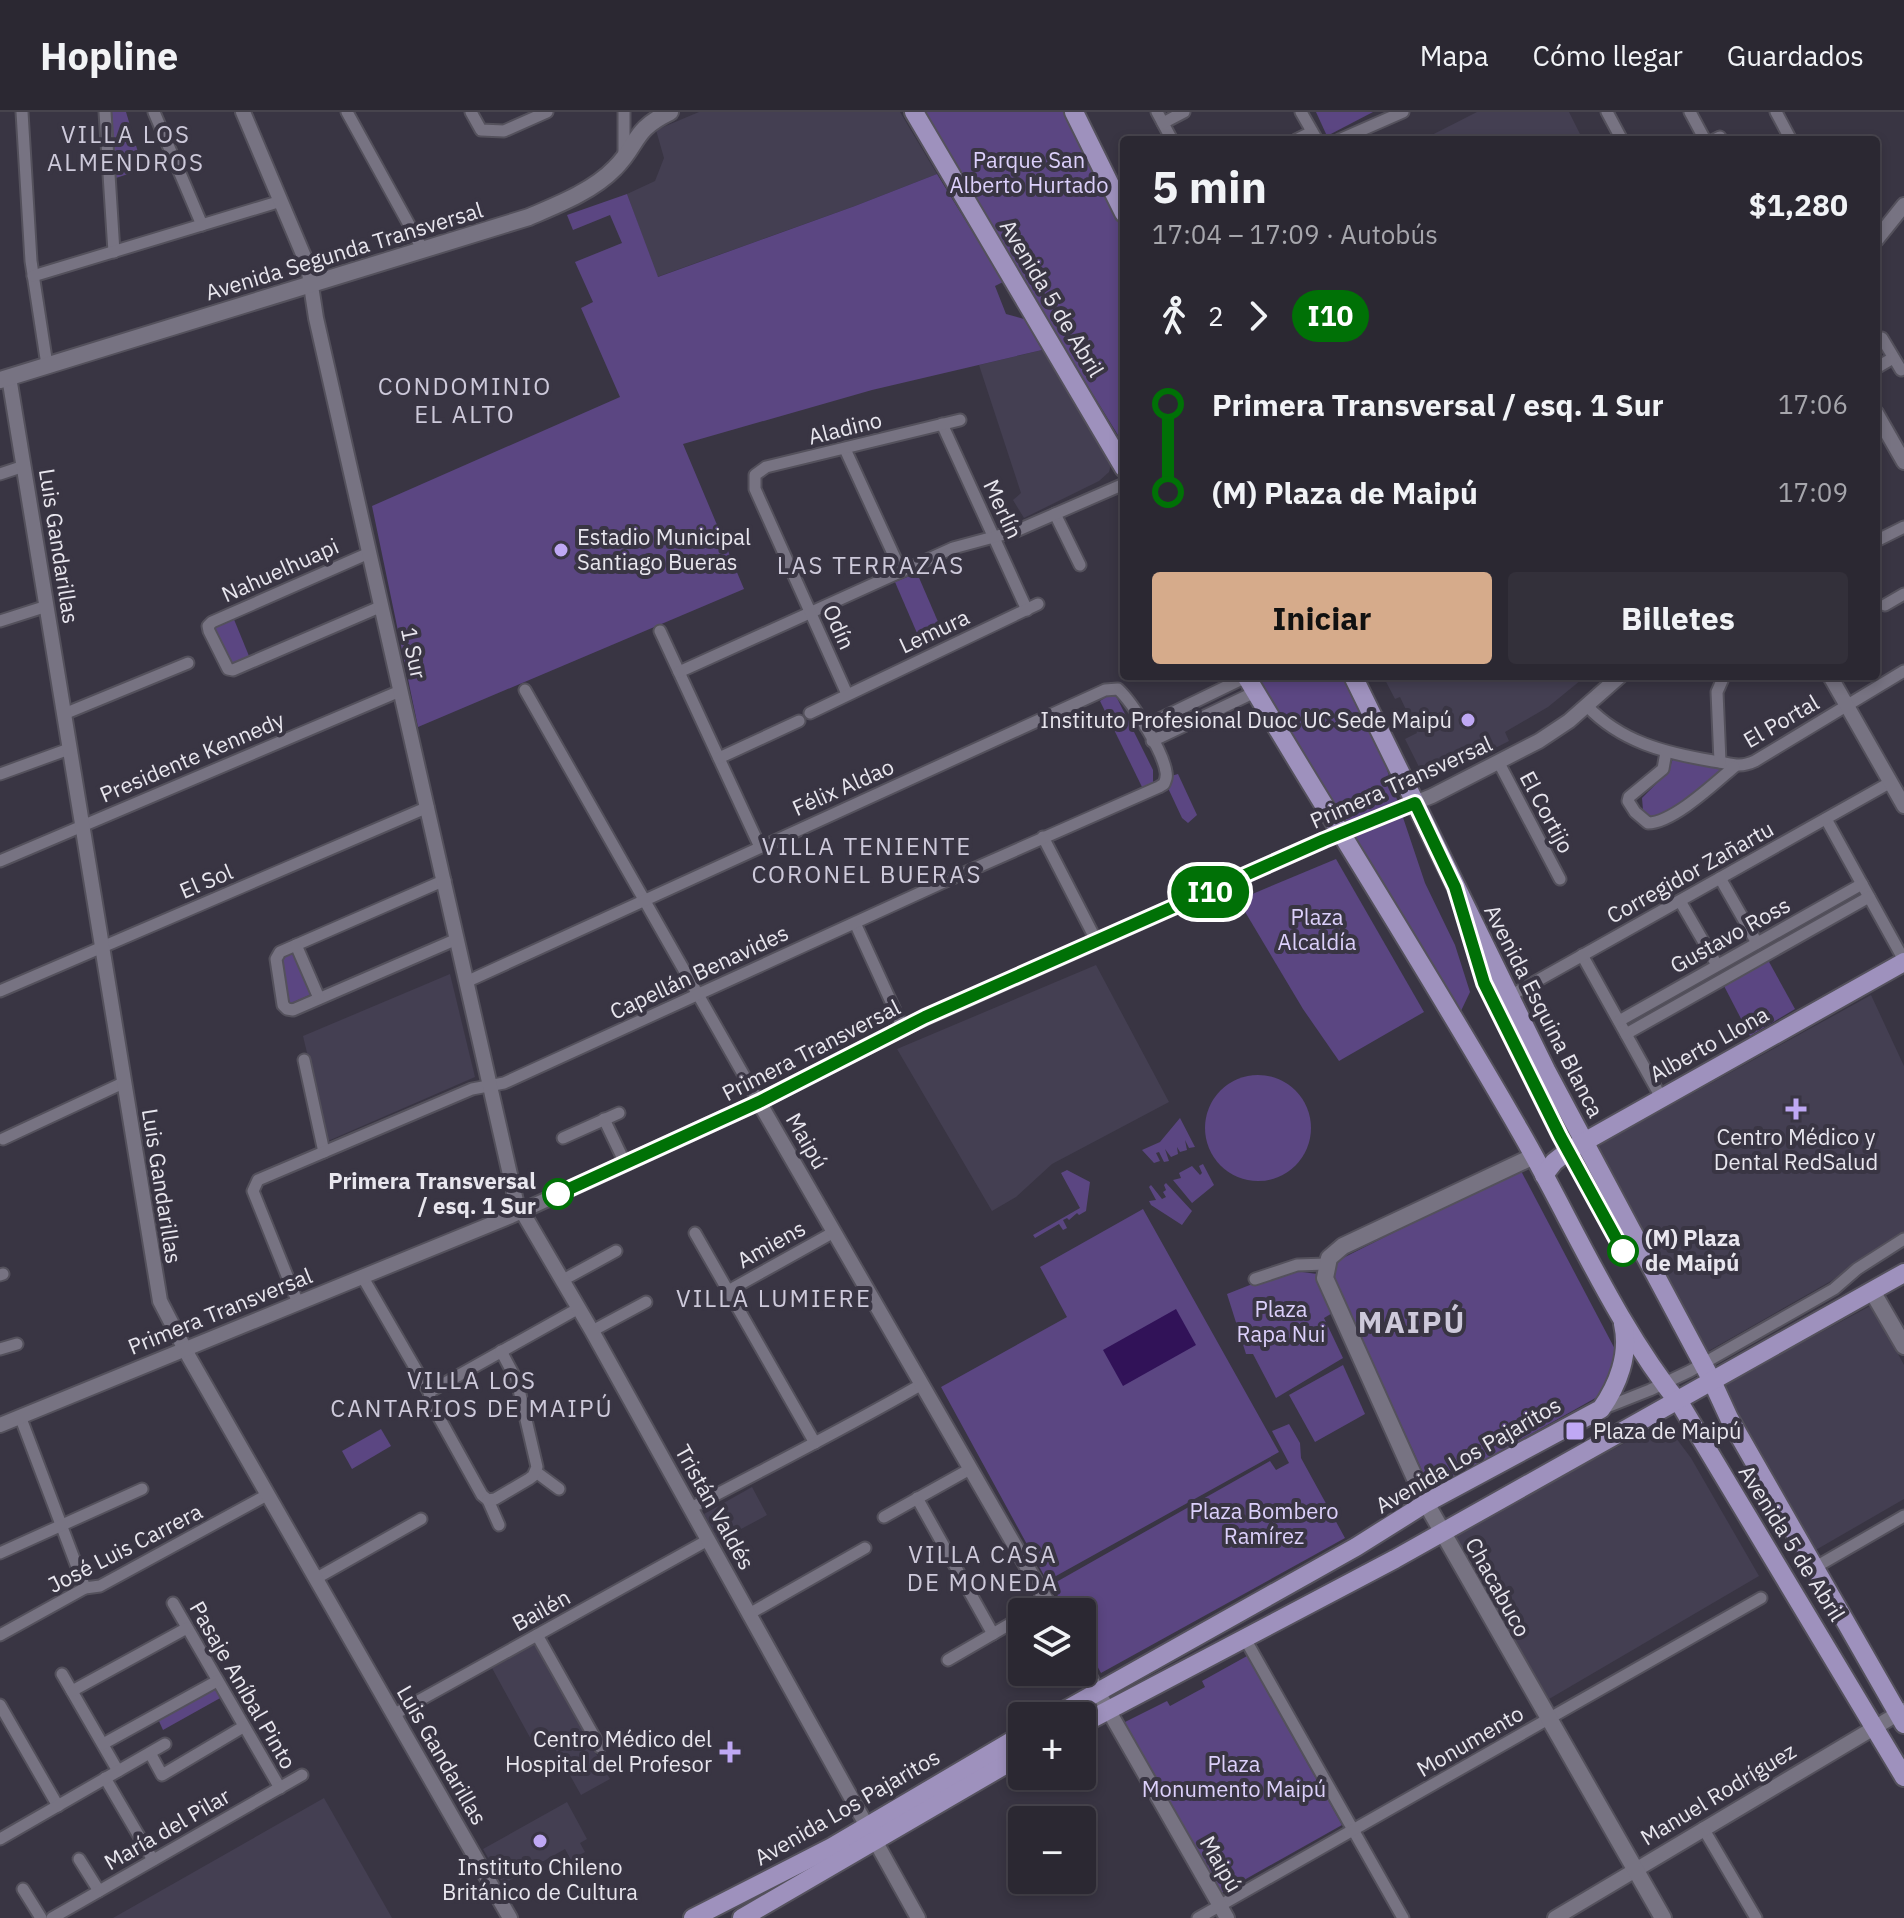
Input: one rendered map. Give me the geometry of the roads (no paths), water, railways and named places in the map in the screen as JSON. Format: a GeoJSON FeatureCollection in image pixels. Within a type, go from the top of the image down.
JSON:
{"type":"FeatureCollection","features":[{"type":"Feature","properties":{"kind":"main road","name":"Avenida Segunda Transversal"},"geometry":{"type":"LineString","coordinates":[[5,378],[506,225],[549,208],[603,178],[624,157],[645,127],[670,112]]}},
{"type":"Feature","properties":{"kind":"main road","name":"Avenida 5 de Abril"},"geometry":{"type":"LineString","coordinates":[[914,112],[1120,461]]}},
{"type":"Feature","properties":{"kind":"main road"},"geometry":{"type":"LineString","coordinates":[[1074,112],[1120,205]]}},
{"type":"Feature","properties":{"kind":"main road","name":"Avenida Esquina Blanca"},"geometry":{"type":"LineString","coordinates":[[1355,680],[1584,1142],[1702,1363]]}},
{"type":"Feature","properties":{"kind":"main road","name":"Avenida 5 de Abril"},"geometry":{"type":"LineString","coordinates":[[1249,682],[1534,1156],[1622,1319],[1677,1401],[1904,1777]]}},
{"type":"Feature","properties":{"kind":"main road","name":"Alberto Llona"},"geometry":{"type":"LineString","coordinates":[[1544,1175],[1557,1159],[1584,1142],[1904,961]]}},
{"type":"Feature","properties":{"kind":"main road"},"geometry":{"type":"LineString","coordinates":[[1326,1264],[1343,1246],[1534,1156]]}},
{"type":"Feature","properties":{"kind":"main road","name":"Chacabuco"},"geometry":{"type":"LineString","coordinates":[[1326,1264],[1327,1284],[1426,1503],[1663,1918]]}},
{"type":"Feature","properties":{"kind":"main road"},"geometry":{"type":"LineString","coordinates":[[1096,1718],[1442,1533],[1904,1273]]}},
{"type":"Feature","properties":{"kind":"main road"},"geometry":{"type":"LineString","coordinates":[[1872,1291],[1904,1346]]}},
{"type":"Feature","properties":{"kind":"main road"},"geometry":{"type":"LineString","coordinates":[[1601,1409],[1614,1389],[1622,1368],[1625,1344],[1622,1319]]}},
{"type":"Feature","properties":{"kind":"main road","name":"Avenida 5 de Abril"},"geometry":{"type":"LineString","coordinates":[[1702,1363],[1729,1418],[1902,1716]]}},
{"type":"Feature","properties":{"kind":"main road","name":"Avenida Los Pajaritos"},"geometry":{"type":"LineString","coordinates":[[1079,1702],[1356,1547],[1426,1503],[1601,1409]]}},
{"type":"Feature","properties":{"kind":"main road","name":"Avenida Los Pajaritos"},"geometry":{"type":"LineString","coordinates":[[742,1918],[1008,1744]]}},
{"type":"Feature","properties":{"kind":"main road","name":"Avenida Los Pajaritos"},"geometry":{"type":"LineString","coordinates":[[693,1918],[808,1860],[871,1834],[1008,1762]]}},
{"type":"Feature","properties":{"kind":"street"},"geometry":{"type":"LineString","coordinates":[[22,112],[33,276],[47,365]]}},
{"type":"Feature","properties":{"kind":"street"},"geometry":{"type":"LineString","coordinates":[[105,112],[114,252]]}},
{"type":"Feature","properties":{"kind":"street"},"geometry":{"type":"LineString","coordinates":[[154,112],[202,225]]}},
{"type":"Feature","properties":{"kind":"street","name":"1 Sur"},"geometry":{"type":"LineString","coordinates":[[243,112],[308,266],[316,318],[445,880],[512,1190],[521,1212]]}},
{"type":"Feature","properties":{"kind":"street"},"geometry":{"type":"LineString","coordinates":[[347,112],[423,250]]}},
{"type":"Feature","properties":{"kind":"street"},"geometry":{"type":"LineString","coordinates":[[471,112],[481,130],[504,131],[547,112]]}},
{"type":"Feature","properties":{"kind":"street"},"geometry":{"type":"LineString","coordinates":[[624,112],[624,157]]}},
{"type":"Feature","properties":{"kind":"street"},"geometry":{"type":"LineString","coordinates":[[1170,136],[1160,117],[1184,112]]}},
{"type":"Feature","properties":{"kind":"street"},"geometry":{"type":"LineString","coordinates":[[1301,112],[1315,136]]}},
{"type":"Feature","properties":{"kind":"street"},"geometry":{"type":"LineString","coordinates":[[1348,136],[1403,112]]}},
{"type":"Feature","properties":{"kind":"street"},"geometry":{"type":"LineString","coordinates":[[1607,112],[1620,136]]}},
{"type":"Feature","properties":{"kind":"street"},"geometry":{"type":"LineString","coordinates":[[1690,112],[1703,136]]}},
{"type":"Feature","properties":{"kind":"street"},"geometry":{"type":"LineString","coordinates":[[1777,112],[1789,136]]}},
{"type":"Feature","properties":{"kind":"street"},"geometry":{"type":"LineString","coordinates":[[33,276],[281,201]]}},
{"type":"Feature","properties":{"kind":"street"},"geometry":{"type":"LineString","coordinates":[[1880,235],[1904,205]]}},
{"type":"Feature","properties":{"kind":"street"},"geometry":{"type":"LineString","coordinates":[[1882,338],[1901,370]]}},
{"type":"Feature","properties":{"kind":"street"},"geometry":{"type":"LineString","coordinates":[[1880,366],[1893,358]]}},
{"type":"Feature","properties":{"kind":"street","name":"Luis Gandarillas"},"geometry":{"type":"LineString","coordinates":[[5,378],[24,466],[156,1288],[164,1312],[184,1349],[510,1918]]}},
{"type":"Feature","properties":{"kind":"street","name":"Aladino"},"geometry":{"type":"LineString","coordinates":[[755,489],[755,475],[762,469],[960,420]]}},
{"type":"Feature","properties":{"kind":"street","name":"Merlín"},"geometry":{"type":"LineString","coordinates":[[942,424],[993,536],[1033,607]]}},
{"type":"Feature","properties":{"kind":"street"},"geometry":{"type":"LineString","coordinates":[[1890,437],[1904,462]]}},
{"type":"Feature","properties":{"kind":"street"},"geometry":{"type":"LineString","coordinates":[[845,449],[901,571]]}},
{"type":"Feature","properties":{"kind":"street"},"geometry":{"type":"LineString","coordinates":[[0,474],[24,466]]}},
{"type":"Feature","properties":{"kind":"street"},"geometry":{"type":"LineString","coordinates":[[679,672],[964,543],[1016,531],[1120,486]]}},
{"type":"Feature","properties":{"kind":"street","name":"Odín"},"geometry":{"type":"LineString","coordinates":[[755,489],[847,694]]}},
{"type":"Feature","properties":{"kind":"street"},"geometry":{"type":"LineString","coordinates":[[1055,514],[1080,565]]}},
{"type":"Feature","properties":{"kind":"street"},"geometry":{"type":"LineString","coordinates":[[1880,539],[1904,527]]}},
{"type":"Feature","properties":{"kind":"street","name":"Nahuelhuapi"},"geometry":{"type":"LineString","coordinates":[[369,553],[208,626],[223,665],[233,670],[382,606]]}},
{"type":"Feature","properties":{"kind":"street"},"geometry":{"type":"LineString","coordinates":[[1885,605],[1904,594]]}},
{"type":"Feature","properties":{"kind":"street"},"geometry":{"type":"LineString","coordinates":[[0,621],[47,606]]}},
{"type":"Feature","properties":{"kind":"street","name":"Lemura"},"geometry":{"type":"LineString","coordinates":[[810,713],[1033,607]]}},
{"type":"Feature","properties":{"kind":"street"},"geometry":{"type":"LineString","coordinates":[[660,631],[760,847]]}},
{"type":"Feature","properties":{"kind":"street"},"geometry":{"type":"LineString","coordinates":[[64,714],[188,663]]}},
{"type":"Feature","properties":{"kind":"street","name":"El Portal"},"geometry":{"type":"LineString","coordinates":[[1587,706],[1618,733],[1666,752],[1734,767],[1755,761],[1904,671]]}},
{"type":"Feature","properties":{"kind":"street","name":"Primera Transversal"},"geometry":{"type":"LineString","coordinates":[[0,1425],[521,1212],[759,1102],[903,1028],[1415,803],[1547,736],[1616,680]]}},
{"type":"Feature","properties":{"kind":"street"},"geometry":{"type":"LineString","coordinates":[[1720,762],[1717,692],[1722,680]]}},
{"type":"Feature","properties":{"kind":"street"},"geometry":{"type":"LineString","coordinates":[[1832,680],[1904,806]]}},
{"type":"Feature","properties":{"kind":"street"},"geometry":{"type":"LineString","coordinates":[[1249,682],[1152,741],[1145,726],[1249,682]]}},
{"type":"Feature","properties":{"kind":"street","name":"Félix Aldao"},"geometry":{"type":"LineString","coordinates":[[466,982],[1105,690],[1118,689],[1145,726]]}},
{"type":"Feature","properties":{"kind":"street","name":"Maipú"},"geometry":{"type":"LineString","coordinates":[[525,690],[1044,1598]]}},
{"type":"Feature","properties":{"kind":"street","name":"Presidente Kennedy"},"geometry":{"type":"LineString","coordinates":[[0,861],[400,691]]}},
{"type":"Feature","properties":{"kind":"street"},"geometry":{"type":"LineString","coordinates":[[719,758],[799,721]]}},
{"type":"Feature","properties":{"kind":"street","name":"Capellán Benavides"},"geometry":{"type":"LineString","coordinates":[[298,1303],[254,1194],[254,1184],[258,1180],[472,1089],[504,1083],[1159,787],[1164,784],[1166,772],[1152,741]]}},
{"type":"Feature","properties":{"kind":"street"},"geometry":{"type":"LineString","coordinates":[[0,774],[69,749]]}},
{"type":"Feature","properties":{"kind":"street"},"geometry":{"type":"LineString","coordinates":[[1666,752],[1663,769],[1629,797],[1628,801],[1635,812],[1648,823],[1662,819],[1702,795],[1734,767]]}},
{"type":"Feature","properties":{"kind":"street","name":"El Cortijo"},"geometry":{"type":"LineString","coordinates":[[1499,763],[1560,879]]}},
{"type":"Feature","properties":{"kind":"street","name":"Corregidor Zañartu"},"geometry":{"type":"LineString","coordinates":[[1510,996],[1891,782]]}},
{"type":"Feature","properties":{"kind":"street","name":"El Sol"},"geometry":{"type":"LineString","coordinates":[[0,991],[428,807]]}},
{"type":"Feature","properties":{"kind":"street"},"geometry":{"type":"LineString","coordinates":[[1826,819],[1904,961]]}},
{"type":"Feature","properties":{"kind":"street"},"geometry":{"type":"LineString","coordinates":[[1043,837],[1097,942]]}},
{"type":"Feature","properties":{"kind":"street"},"geometry":{"type":"LineString","coordinates":[[1720,878],[1757,943]]}},
{"type":"Feature","properties":{"kind":"street"},"geometry":{"type":"LineString","coordinates":[[445,880],[280,952],[276,959],[283,1005],[293,1010],[457,939]]}},
{"type":"Feature","properties":{"kind":"street","name":"Gustavo Ross"},"geometry":{"type":"LineString","coordinates":[[1619,1021],[1862,884]]}},
{"type":"Feature","properties":{"kind":"street","name":"Gustavo Ross"},"geometry":{"type":"LineString","coordinates":[[1626,1034],[1869,897]]}},
{"type":"Feature","properties":{"kind":"street"},"geometry":{"type":"LineString","coordinates":[[1680,901],[1717,965]]}},
{"type":"Feature","properties":{"kind":"street"},"geometry":{"type":"LineString","coordinates":[[855,923],[903,1028]]}},
{"type":"Feature","properties":{"kind":"street"},"geometry":{"type":"LineString","coordinates":[[296,945],[319,998]]}},
{"type":"Feature","properties":{"kind":"street"},"geometry":{"type":"LineString","coordinates":[[1582,955],[1662,1099]]}},
{"type":"Feature","properties":{"kind":"street"},"geometry":{"type":"LineString","coordinates":[[304,1060],[324,1152]]}},
{"type":"Feature","properties":{"kind":"street"},"geometry":{"type":"LineString","coordinates":[[3,1139],[123,1083]]}},
{"type":"Feature","properties":{"kind":"street"},"geometry":{"type":"LineString","coordinates":[[563,1138],[619,1113]]}},
{"type":"Feature","properties":{"kind":"street"},"geometry":{"type":"LineString","coordinates":[[604,1119],[625,1163]]}},
{"type":"Feature","properties":{"kind":"street","name":"Tristán Valdés"},"geometry":{"type":"LineString","coordinates":[[521,1212],[592,1331],[918,1918]]}},
{"type":"Feature","properties":{"kind":"street","name":"Amiens"},"geometry":{"type":"LineString","coordinates":[[728,1291],[834,1232]]}},
{"type":"Feature","properties":{"kind":"street"},"geometry":{"type":"LineString","coordinates":[[695,1233],[815,1443]]}},
{"type":"Feature","properties":{"kind":"street","name":"Avenida Los Pajaritos"},"geometry":{"type":"LineString","coordinates":[[1601,1409],[1664,1384],[1834,1289],[1857,1269],[1904,1239]]}},
{"type":"Feature","properties":{"kind":"street"},"geometry":{"type":"LineString","coordinates":[[563,1280],[616,1251]]}},
{"type":"Feature","properties":{"kind":"street"},"geometry":{"type":"LineString","coordinates":[[1255,1279],[1297,1265],[1326,1264]]}},
{"type":"Feature","properties":{"kind":"street"},"geometry":{"type":"LineString","coordinates":[[362,1276],[429,1392],[431,1403],[482,1495],[488,1500],[499,1525]]}},
{"type":"Feature","properties":{"kind":"street"},"geometry":{"type":"LineString","coordinates":[[592,1331],[646,1302]]}},
{"type":"Feature","properties":{"kind":"street"},"geometry":{"type":"LineString","coordinates":[[429,1392],[579,1308]]}},
{"type":"Feature","properties":{"kind":"street"},"geometry":{"type":"LineString","coordinates":[[0,1349],[17,1344]]}},
{"type":"Feature","properties":{"kind":"street"},"geometry":{"type":"LineString","coordinates":[[488,1500],[507,1493],[536,1472],[520,1390],[501,1351]]}},
{"type":"Feature","properties":{"kind":"street"},"geometry":{"type":"LineString","coordinates":[[691,1508],[922,1384]]}},
{"type":"Feature","properties":{"kind":"street"},"geometry":{"type":"LineString","coordinates":[[20,1416],[85,1588]]}},
{"type":"Feature","properties":{"kind":"street"},"geometry":{"type":"LineString","coordinates":[[884,1517],[970,1469]]}},
{"type":"Feature","properties":{"kind":"street"},"geometry":{"type":"LineString","coordinates":[[536,1472],[559,1489]]}},
{"type":"Feature","properties":{"kind":"street"},"geometry":{"type":"LineString","coordinates":[[0,1553],[142,1489]]}},
{"type":"Feature","properties":{"kind":"street","name":"José Luis Carrera"},"geometry":{"type":"LineString","coordinates":[[0,1635],[85,1588],[100,1586],[267,1495]]}},
{"type":"Feature","properties":{"kind":"street"},"geometry":{"type":"LineString","coordinates":[[917,1498],[993,1634]]}},
{"type":"Feature","properties":{"kind":"street"},"geometry":{"type":"LineString","coordinates":[[1814,1568],[1904,1516]]}},
{"type":"Feature","properties":{"kind":"street"},"geometry":{"type":"LineString","coordinates":[[315,1579],[421,1519]]}},
{"type":"Feature","properties":{"kind":"street","name":"Bailén"},"geometry":{"type":"LineString","coordinates":[[393,1715],[708,1540]]}},
{"type":"Feature","properties":{"kind":"street"},"geometry":{"type":"LineString","coordinates":[[749,1614],[865,1548]]}},
{"type":"Feature","properties":{"kind":"street","name":"Monumento"},"geometry":{"type":"LineString","coordinates":[[1198,1918],[1223,1912],[1351,1831],[1761,1598]]}},
{"type":"Feature","properties":{"kind":"street","name":"Pasaje Aníbal Pinto"},"geometry":{"type":"LineString","coordinates":[[173,1603],[280,1788]]}},
{"type":"Feature","properties":{"kind":"street"},"geometry":{"type":"LineString","coordinates":[[948,1660],[1008,1625]]}},
{"type":"Feature","properties":{"kind":"street"},"geometry":{"type":"LineString","coordinates":[[72,1691],[187,1628]]}},
{"type":"Feature","properties":{"kind":"street"},"geometry":{"type":"LineString","coordinates":[[537,1635],[600,1747]]}},
{"type":"Feature","properties":{"kind":"street"},"geometry":{"type":"LineString","coordinates":[[1244,1637],[1351,1831],[1403,1918]]}},
{"type":"Feature","properties":{"kind":"street"},"geometry":{"type":"LineString","coordinates":[[62,1674],[118,1771]]}},
{"type":"Feature","properties":{"kind":"street"},"geometry":{"type":"LineString","coordinates":[[103,1744],[217,1681]]}},
{"type":"Feature","properties":{"kind":"street","name":"Maipú"},"geometry":{"type":"LineString","coordinates":[[1094,1686],[1223,1912]]}},
{"type":"Feature","properties":{"kind":"street"},"geometry":{"type":"LineString","coordinates":[[0,1705],[58,1806]]}},
{"type":"Feature","properties":{"kind":"street","name":"Manuel Rodríguez"},"geometry":{"type":"LineString","coordinates":[[1555,1918],[1875,1727],[1902,1716]]}},
{"type":"Feature","properties":{"kind":"street"},"geometry":{"type":"LineString","coordinates":[[150,1753],[162,1775],[243,1727]]}},
{"type":"Feature","properties":{"kind":"street"},"geometry":{"type":"LineString","coordinates":[[0,1839],[165,1744]]}},
{"type":"Feature","properties":{"kind":"street","name":"María del Pilar"},"geometry":{"type":"LineString","coordinates":[[52,1918],[302,1775]]}},
{"type":"Feature","properties":{"kind":"street"},"geometry":{"type":"LineString","coordinates":[[105,1778],[153,1860]]}},
{"type":"Feature","properties":{"kind":"street"},"geometry":{"type":"LineString","coordinates":[[1703,1828],[1756,1918]]}},
{"type":"Feature","properties":{"kind":"street"},"geometry":{"type":"LineString","coordinates":[[79,1859],[99,1891]]}},
{"type":"Feature","properties":{"kind":"street"},"geometry":{"type":"LineString","coordinates":[[23,1889],[41,1918]]}},
{"type":"Feature","properties":{"kind":"place","name":"Estadio Municipal Santiago Bueras"},"geometry":{"type":"Point","coordinates":[561,550]}},
{"type":"Feature","properties":{"kind":"place","name":"Instituto Profesional Duoc UC Sede Maipú"},"geometry":{"type":"Point","coordinates":[1468,720]}},
{"type":"Feature","properties":{"kind":"place","name":"Centro Médico y Dental RedSalud"},"geometry":{"type":"Point","coordinates":[1796,1109]}},
{"type":"Feature","properties":{"kind":"place","name":"Primera Transversal / esq. 1 Sur"},"geometry":{"type":"Point","coordinates":[558,1194]}},
{"type":"Feature","properties":{"kind":"place","name":"(M) Plaza de Maipú"},"geometry":{"type":"Point","coordinates":[1623,1251]}},
{"type":"Feature","properties":{"kind":"place","name":"Plaza de Maipú"},"geometry":{"type":"Point","coordinates":[1575,1431]}},
{"type":"Feature","properties":{"kind":"place","name":"Centro Médico del Hospital del Profesor"},"geometry":{"type":"Point","coordinates":[730,1752]}},
{"type":"Feature","properties":{"kind":"place","name":"Instituto Chileno Británico de Cultura"},"geometry":{"type":"Point","coordinates":[540,1841]}},
{"type":"Feature","properties":{"kind":"district","name":"VILLA LOS ALMENDROS"},"geometry":{"type":"Point","coordinates":[126,149]}},
{"type":"Feature","properties":{"kind":"district","name":"CONDOMINIO EL ALTO"},"geometry":{"type":"Point","coordinates":[465,401]}},
{"type":"Feature","properties":{"kind":"district","name":"LAS TERRAZAS"},"geometry":{"type":"Point","coordinates":[871,566]}},
{"type":"Feature","properties":{"kind":"district","name":"VILLA TENIENTE CORONEL BUERAS"},"geometry":{"type":"Point","coordinates":[867,861]}},
{"type":"Feature","properties":{"kind":"district","name":"VILLA LUMIERE"},"geometry":{"type":"Point","coordinates":[774,1299]}},
{"type":"Feature","properties":{"kind":"district","name":"MAIPÚ"},"geometry":{"type":"Point","coordinates":[1412,1323]}},
{"type":"Feature","properties":{"kind":"district","name":"VILLA LOS CANTARIOS DE MAIPÚ"},"geometry":{"type":"Point","coordinates":[472,1395]}},
{"type":"Feature","properties":{"kind":"district","name":"VILLA CASA DE MONEDA"},"geometry":{"type":"Point","coordinates":[983,1569]}},
{"type":"Feature","properties":{"kind":"park label","name":"Parque San Alberto Hurtado"},"geometry":{"type":"Point","coordinates":[1029,172]}},
{"type":"Feature","properties":{"kind":"park label","name":"Plaza Alcaldía"},"geometry":{"type":"Point","coordinates":[1317,930]}},
{"type":"Feature","properties":{"kind":"park label","name":"Plaza Rapa Nui"},"geometry":{"type":"Point","coordinates":[1281,1322]}},
{"type":"Feature","properties":{"kind":"park label","name":"Plaza Bombero Ramírez"},"geometry":{"type":"Point","coordinates":[1264,1524]}},
{"type":"Feature","properties":{"kind":"park label","name":"Plaza Monumento Maipú"},"geometry":{"type":"Point","coordinates":[1234,1776]}}]}
